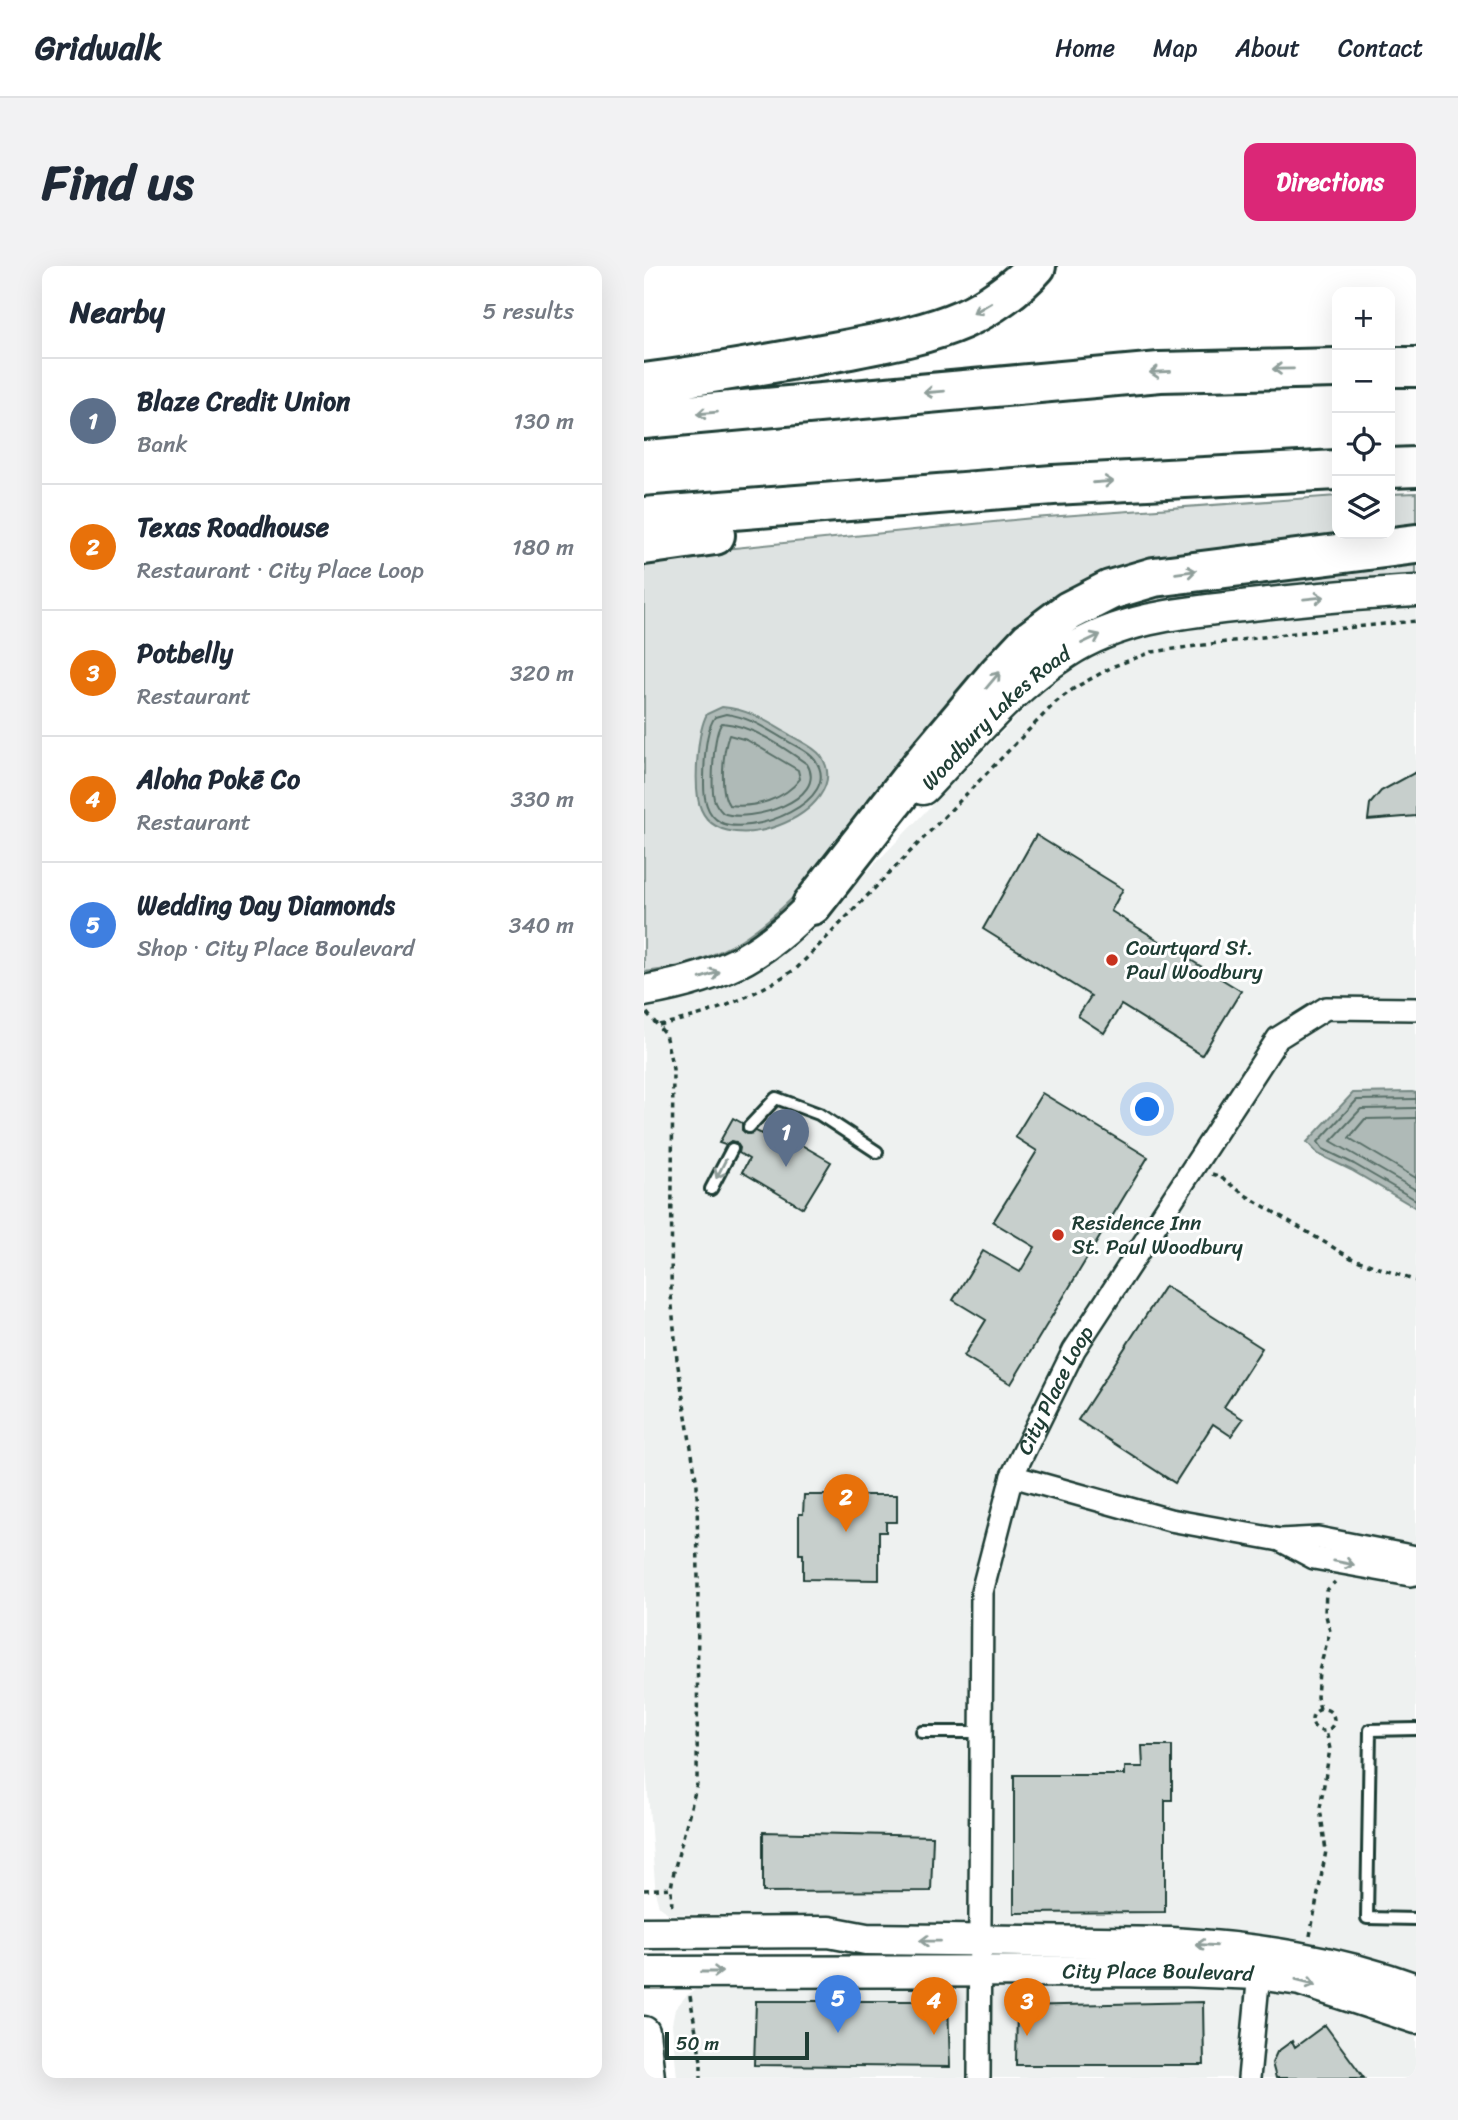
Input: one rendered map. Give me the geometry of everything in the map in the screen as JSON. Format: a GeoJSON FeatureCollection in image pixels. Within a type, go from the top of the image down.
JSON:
{"type":"FeatureCollection","features":[{"type":"Feature","properties":{"kind":"highway"},"geometry":{"type":"LineString","coordinates":[[644,383],[779,363],[926,332],[964,319],[998,299],[1035,266]]}},
{"type":"Feature","properties":{"kind":"highway"},"geometry":{"type":"LineString","coordinates":[[1395,367],[1416,367]]}},
{"type":"Feature","properties":{"kind":"highway"},"geometry":{"type":"LineString","coordinates":[[644,419],[1160,372],[1332,368]]}},
{"type":"Feature","properties":{"kind":"highway"},"geometry":{"type":"LineString","coordinates":[[1395,468],[1416,467]]}},
{"type":"Feature","properties":{"kind":"highway"},"geometry":{"type":"LineString","coordinates":[[644,517],[1053,485],[1332,470]]}},
{"type":"Feature","properties":{"kind":"highway"},"geometry":{"type":"LineString","coordinates":[[644,545],[1053,485]]}},
{"type":"Feature","properties":{"kind":"highway"},"geometry":{"type":"LineString","coordinates":[[812,905],[920,767],[999,673],[1037,634],[1079,605],[1126,584],[1164,575],[1416,544]]}},
{"type":"Feature","properties":{"kind":"street","name":"Woodbury Lakes Road"},"geometry":{"type":"LineString","coordinates":[[644,991],[695,980],[734,966],[773,940],[812,905],[1017,692],[1049,664],[1086,641],[1125,625],[1178,614],[1322,597],[1416,591]]}},
{"type":"Feature","properties":{"kind":"street","name":"City Place Loop"},"geometry":{"type":"LineString","coordinates":[[979,2078],[982,1592],[1012,1476],[1074,1350],[1278,1038],[1326,1008],[1416,1009]]}},
{"type":"Feature","properties":{"kind":"street"},"geometry":{"type":"LineString","coordinates":[[1012,1476],[1170,1520],[1280,1540],[1318,1538],[1416,1557]]}},
{"type":"Feature","properties":{"kind":"street"},"geometry":{"type":"LineString","coordinates":[[1280,1540],[1314,1558],[1416,1574]]}},
{"type":"Feature","properties":{"kind":"street","name":"City Place Boulevard"},"geometry":{"type":"LineString","coordinates":[[644,1933],[829,1932],[866,1939],[1172,1943],[1260,1962],[1300,1980],[1416,2018]]}},
{"type":"Feature","properties":{"kind":"street","name":"City Place Boulevard"},"geometry":{"type":"LineString","coordinates":[[644,1972],[1181,1971],[1305,1958],[1375,1974],[1416,1989]]}},
{"type":"Feature","properties":{"kind":"street"},"geometry":{"type":"LineString","coordinates":[[1249,2078],[1260,1962]]}},
{"type":"Feature","properties":{"kind":"street"},"geometry":{"type":"LineString","coordinates":[[644,2032],[649,2078]]}},
{"type":"Feature","properties":{"kind":"lane"},"geometry":{"type":"LineString","coordinates":[[749,1127],[776,1098],[819,1114],[877,1152]]}},
{"type":"Feature","properties":{"kind":"lane"},"geometry":{"type":"LineString","coordinates":[[711,1189],[732,1149]]}},
{"type":"Feature","properties":{"kind":"lane"},"geometry":{"type":"LineString","coordinates":[[1416,1729],[1370,1730],[1367,1918],[1416,1919]]}},
{"type":"Feature","properties":{"kind":"lane"},"geometry":{"type":"LineString","coordinates":[[922,1732],[981,1732]]}},
{"type":"Feature","properties":{"kind":"path"},"geometry":{"type":"LineString","coordinates":[[659,1025],[726,1007],[755,994],[796,969],[1055,702],[1114,666],[1152,652],[1284,634],[1416,621]]}},
{"type":"Feature","properties":{"kind":"path"},"geometry":{"type":"LineString","coordinates":[[644,1008],[665,1034],[673,1069],[671,1295],[677,1360],[697,1485],[697,1784],[671,1888],[644,1890]]}},
{"type":"Feature","properties":{"kind":"path"},"geometry":{"type":"LineString","coordinates":[[1193,1170],[1219,1176],[1245,1195],[1351,1258],[1416,1281]]}},
{"type":"Feature","properties":{"kind":"path"},"geometry":{"type":"LineString","coordinates":[[1320,1709],[1317,1697],[1319,1671],[1329,1631],[1325,1612],[1326,1591],[1333,1582],[1348,1581],[1363,1567]]}},
{"type":"Feature","properties":{"kind":"path"},"geometry":{"type":"LineString","coordinates":[[1320,1709],[1326,1709],[1334,1715],[1334,1725],[1326,1731],[1316,1729],[1313,1725],[1313,1715],[1320,1709]]}},
{"type":"Feature","properties":{"kind":"path"},"geometry":{"type":"LineString","coordinates":[[1305,1958],[1326,1851],[1320,1808],[1330,1749],[1326,1731]]}},
{"type":"Feature","properties":{"kind":"path"},"geometry":{"type":"LineString","coordinates":[[689,1993],[701,2061],[701,2078]]}},
{"type":"Feature","properties":{"kind":"shaded area"},"geometry":{"type":"Polygon","coordinates":[[[1416,493],[1416,533],[1395,536],[1395,494],[1416,493]]]}},
{"type":"Feature","properties":{"kind":"shaded area"},"geometry":{"type":"Polygon","coordinates":[[[1332,496],[1332,539],[1371,539],[1139,570],[781,909],[741,940],[720,951],[672,968],[644,972],[644,557],[1033,518],[1332,496]]]}},
{"type":"Feature","properties":{"kind":"shaded area"},"geometry":{"type":"Polygon","coordinates":[[[1416,556],[1416,580],[1115,614],[1110,601],[1416,556]]]}},
{"type":"Feature","properties":{"kind":"shaded area"},"geometry":{"type":"Polygon","coordinates":[[[1416,602],[1416,1982],[864,1925],[832,1917],[669,1914],[659,1906],[656,1896],[644,1742],[644,1009],[694,998],[723,988],[785,953],[818,923],[1033,700],[1060,676],[1091,657],[1133,639],[1167,631],[1416,602]]]}},
{"type":"Feature","properties":{"kind":"shaded area"},"geometry":{"type":"Polygon","coordinates":[[[702,1985],[1276,1985],[1416,2024],[1416,2078],[677,2078],[672,2024],[675,2009],[686,1996],[702,1985]]]}},
{"type":"Feature","properties":{"kind":"water"},"geometry":{"type":"Polygon","coordinates":[[[722,707],[760,718],[809,746],[821,756],[827,777],[819,797],[802,813],[778,826],[752,832],[727,831],[708,820],[698,798],[699,743],[707,714],[722,707]]]}},
{"type":"Feature","properties":{"kind":"water"},"geometry":{"type":"Polygon","coordinates":[[[1353,1093],[1416,1093],[1416,1208],[1318,1154],[1307,1142],[1353,1093]]]}},
{"type":"Feature","properties":{"kind":"building"},"geometry":{"type":"Polygon","coordinates":[[[1416,772],[1416,816],[1368,820],[1370,804],[1381,791],[1416,772]]]}},
{"type":"Feature","properties":{"kind":"building","name":"Courtyard St. Paul Woodbury"},"geometry":{"type":"Polygon","coordinates":[[[1036,835],[1123,889],[1111,911],[1241,991],[1202,1055],[1121,1005],[1104,1033],[1078,1016],[1091,996],[983,929],[1036,835]]]}},
{"type":"Feature","properties":{"kind":"building","name":"Residence Inn St. Paul Woodbury"},"geometry":{"type":"Polygon","coordinates":[[[1042,1093],[1148,1157],[1011,1384],[964,1356],[986,1320],[953,1300],[983,1251],[1020,1272],[1035,1247],[993,1222],[1037,1151],[1015,1137],[1042,1093]]]}},
{"type":"Feature","properties":{"kind":"building"},"geometry":{"type":"Polygon","coordinates":[[[733,1118],[742,1123],[742,1130],[747,1134],[756,1131],[762,1134],[767,1125],[831,1162],[803,1208],[742,1172],[749,1159],[739,1153],[740,1148],[736,1142],[731,1141],[725,1145],[719,1143],[733,1118]]]}},
{"type":"Feature","properties":{"kind":"building"},"geometry":{"type":"Polygon","coordinates":[[[1165,1286],[1262,1348],[1224,1407],[1243,1419],[1231,1436],[1213,1424],[1175,1483],[1078,1420],[1165,1286]]]}},
{"type":"Feature","properties":{"kind":"building"},"geometry":{"type":"Polygon","coordinates":[[[804,1495],[897,1495],[897,1522],[886,1522],[886,1532],[879,1532],[879,1580],[803,1579],[803,1554],[799,1554],[799,1514],[803,1514],[804,1495]]]}},
{"type":"Feature","properties":{"kind":"building"},"geometry":{"type":"Polygon","coordinates":[[[1142,1746],[1172,1746],[1172,1800],[1165,1800],[1165,1912],[1014,1913],[1014,1775],[1125,1775],[1125,1767],[1143,1767],[1142,1746]]]}},
{"type":"Feature","properties":{"kind":"building"},"geometry":{"type":"Polygon","coordinates":[[[763,1832],[933,1836],[931,1891],[763,1892],[763,1832]]]}},
{"type":"Feature","properties":{"kind":"building"},"geometry":{"type":"Polygon","coordinates":[[[756,2001],[948,2001],[950,2067],[754,2065],[756,2001]]]}},
{"type":"Feature","properties":{"kind":"building"},"geometry":{"type":"Polygon","coordinates":[[[1203,2002],[1204,2065],[1016,2065],[1017,2006],[1203,2002]]]}},
{"type":"Feature","properties":{"kind":"building"},"geometry":{"type":"Polygon","coordinates":[[[1325,2025],[1364,2078],[1276,2078],[1272,2063],[1277,2052],[1292,2041],[1295,2047],[1325,2025]]]}},
{"type":"Feature","properties":{"kind":"place","name":"Courtyard St. Paul Woodbury"},"geometry":{"type":"Point","coordinates":[1112,960]}},
{"type":"Feature","properties":{"kind":"place","name":"Blaze Credit Union"},"geometry":{"type":"Point","coordinates":[786,1167]}},
{"type":"Feature","properties":{"kind":"place","name":"Residence Inn St. Paul Woodbury"},"geometry":{"type":"Point","coordinates":[1058,1235]}},
{"type":"Feature","properties":{"kind":"place","name":"Texas Roadhouse"},"geometry":{"type":"Point","coordinates":[846,1532]}},
{"type":"Feature","properties":{"kind":"place","name":"Wedding Day Diamonds"},"geometry":{"type":"Point","coordinates":[838,2033]}},
{"type":"Feature","properties":{"kind":"place","name":"Aloha Pokē Co"},"geometry":{"type":"Point","coordinates":[934,2035]}},
{"type":"Feature","properties":{"kind":"place","name":"Potbelly"},"geometry":{"type":"Point","coordinates":[1027,2036]}}]}
